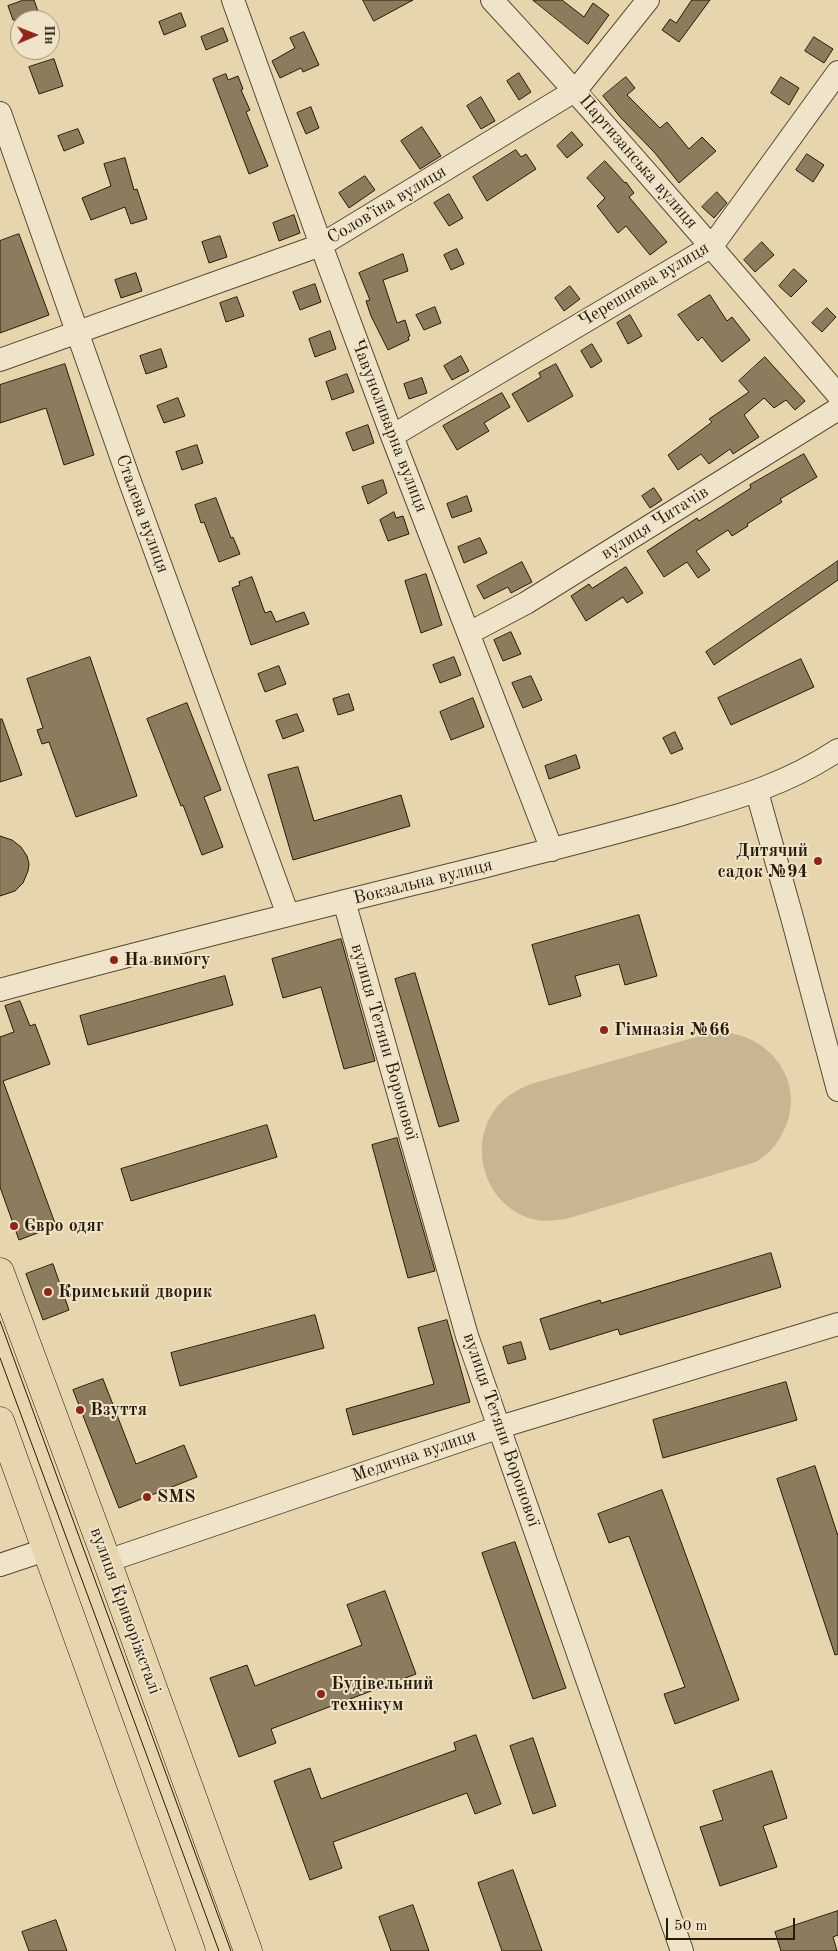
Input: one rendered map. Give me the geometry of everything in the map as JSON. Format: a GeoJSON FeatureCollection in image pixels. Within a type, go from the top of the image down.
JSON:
{"type":"FeatureCollection","features":[{"type":"Feature","properties":{"kind":"main road","name":"вулиця Криворіжсталі"},"geometry":{"type":"LineString","coordinates":[[0,1272],[248,1951]]}},
{"type":"Feature","properties":{"kind":"main road"},"geometry":{"type":"LineString","coordinates":[[0,1421],[191,1951]]}},
{"type":"Feature","properties":{"kind":"street","name":"Чавуноливарна вулиця"},"geometry":{"type":"LineString","coordinates":[[233,0],[392,436],[552,850]]}},
{"type":"Feature","properties":{"kind":"street","name":"Партизанська вулиця"},"geometry":{"type":"LineString","coordinates":[[492,0],[576,90],[712,246],[838,395]]}},
{"type":"Feature","properties":{"kind":"street","name":"Соловʼїна вулиця"},"geometry":{"type":"LineString","coordinates":[[0,360],[321,244],[576,90],[648,0]]}},
{"type":"Feature","properties":{"kind":"street","name":"Черешнева вулиця"},"geometry":{"type":"LineString","coordinates":[[392,436],[712,246],[838,72]]}},
{"type":"Feature","properties":{"kind":"street","name":"Сталева вулиця"},"geometry":{"type":"LineString","coordinates":[[0,113],[76,331],[288,915]]}},
{"type":"Feature","properties":{"kind":"street","name":"вулиця Читачів"},"geometry":{"type":"LineString","coordinates":[[469,633],[526,603],[838,409]]}},
{"type":"Feature","properties":{"kind":"street","name":"Вокзальна вулиця"},"geometry":{"type":"LineString","coordinates":[[0,990],[288,915],[552,850],[757,792],[798,774],[838,750]]}},
{"type":"Feature","properties":{"kind":"street"},"geometry":{"type":"LineString","coordinates":[[757,792],[838,1090]]}},
{"type":"Feature","properties":{"kind":"street","name":"вулиця Тетяни Воронової"},"geometry":{"type":"LineString","coordinates":[[344,901],[467,1336],[682,1951]]}},
{"type":"Feature","properties":{"kind":"street","name":"Медична вулиця"},"geometry":{"type":"LineString","coordinates":[[107,1561],[500,1427],[838,1324]]}},
{"type":"Feature","properties":{"kind":"street"},"geometry":{"type":"LineString","coordinates":[[0,1565],[46,1550]]}},
{"type":"Feature","properties":{"kind":"shaded area"},"geometry":{"type":"Polygon","coordinates":[[[714,1032],[735,1034],[754,1041],[769,1052],[781,1067],[789,1084],[791,1102],[788,1122],[776,1144],[756,1162],[566,1219],[544,1221],[519,1214],[504,1203],[493,1190],[486,1174],[482,1157],[483,1140],[487,1123],[497,1107],[508,1096],[531,1084],[714,1032]]]}},
{"type":"Feature","properties":{"kind":"building"},"geometry":{"type":"Polygon","coordinates":[[[24,0],[34,0],[38,10],[10,10],[10,12],[8,6],[24,0]]]}},
{"type":"Feature","properties":{"kind":"building"},"geometry":{"type":"Polygon","coordinates":[[[363,0],[413,0],[374,21],[363,0]]]}},
{"type":"Feature","properties":{"kind":"building"},"geometry":{"type":"Polygon","coordinates":[[[533,0],[562,0],[584,17],[593,3],[609,15],[588,44],[533,0]]]}},
{"type":"Feature","properties":{"kind":"building"},"geometry":{"type":"Polygon","coordinates":[[[692,0],[710,0],[679,42],[662,30],[670,19],[676,23],[692,0]]]}},
{"type":"Feature","properties":{"kind":"building"},"geometry":{"type":"Polygon","coordinates":[[[181,13],[186,26],[164,35],[159,22],[181,13]]]}},
{"type":"Feature","properties":{"kind":"building"},"geometry":{"type":"Polygon","coordinates":[[[223,28],[228,41],[206,50],[201,37],[223,28]]]}},
{"type":"Feature","properties":{"kind":"building"},"geometry":{"type":"Polygon","coordinates":[[[304,32],[319,65],[303,72],[301,68],[280,78],[272,61],[295,48],[290,38],[304,32]]]}},
{"type":"Feature","properties":{"kind":"building"},"geometry":{"type":"Polygon","coordinates":[[[814,37],[833,49],[824,63],[805,51],[814,37]]]}},
{"type":"Feature","properties":{"kind":"building"},"geometry":{"type":"Polygon","coordinates":[[[54,60],[63,86],[39,94],[29,67],[54,60]]]}},
{"type":"Feature","properties":{"kind":"building"},"geometry":{"type":"Polygon","coordinates":[[[519,73],[531,92],[519,100],[507,81],[519,73]]]}},
{"type":"Feature","properties":{"kind":"building"},"geometry":{"type":"Polygon","coordinates":[[[226,74],[228,80],[238,76],[243,89],[241,90],[250,110],[246,112],[268,166],[249,174],[213,79],[226,74]]]}},
{"type":"Feature","properties":{"kind":"building"},"geometry":{"type":"Polygon","coordinates":[[[626,77],[635,88],[627,95],[660,128],[667,122],[689,149],[702,137],[716,151],[679,183],[654,152],[621,118],[603,96],[626,77]]]}},
{"type":"Feature","properties":{"kind":"building"},"geometry":{"type":"Polygon","coordinates":[[[781,77],[799,88],[789,105],[771,93],[781,77]]]}},
{"type":"Feature","properties":{"kind":"building"},"geometry":{"type":"Polygon","coordinates":[[[481,97],[495,121],[481,129],[467,106],[481,97]]]}},
{"type":"Feature","properties":{"kind":"building"},"geometry":{"type":"Polygon","coordinates":[[[311,107],[319,128],[306,134],[297,113],[311,107]]]}},
{"type":"Feature","properties":{"kind":"building"},"geometry":{"type":"Polygon","coordinates":[[[422,127],[441,156],[420,169],[401,141],[422,127]]]}},
{"type":"Feature","properties":{"kind":"building"},"geometry":{"type":"Polygon","coordinates":[[[78,129],[84,143],[64,151],[58,136],[78,129]]]}},
{"type":"Feature","properties":{"kind":"building"},"geometry":{"type":"Polygon","coordinates":[[[572,132],[583,145],[567,158],[557,146],[572,132]]]}},
{"type":"Feature","properties":{"kind":"building"},"geometry":{"type":"Polygon","coordinates":[[[516,150],[521,157],[526,154],[536,169],[487,201],[473,177],[516,150]]]}},
{"type":"Feature","properties":{"kind":"building"},"geometry":{"type":"Polygon","coordinates":[[[807,154],[824,165],[813,182],[796,170],[807,154]]]}},
{"type":"Feature","properties":{"kind":"building"},"geometry":{"type":"Polygon","coordinates":[[[125,158],[134,190],[137,189],[147,219],[131,224],[125,207],[91,220],[82,198],[111,186],[104,164],[125,158]]]}},
{"type":"Feature","properties":{"kind":"building"},"geometry":{"type":"Polygon","coordinates":[[[605,161],[626,182],[634,193],[629,197],[667,242],[650,255],[626,226],[618,233],[597,206],[605,198],[587,178],[605,161]]]}},
{"type":"Feature","properties":{"kind":"building"},"geometry":{"type":"Polygon","coordinates":[[[365,176],[375,190],[349,208],[339,193],[365,176]]]}},
{"type":"Feature","properties":{"kind":"building"},"geometry":{"type":"Polygon","coordinates":[[[717,192],[727,203],[714,218],[702,207],[717,192]]]}},
{"type":"Feature","properties":{"kind":"building"},"geometry":{"type":"Polygon","coordinates":[[[449,194],[463,218],[449,226],[434,203],[449,194]]]}},
{"type":"Feature","properties":{"kind":"building"},"geometry":{"type":"Polygon","coordinates":[[[294,215],[300,233],[279,241],[273,223],[294,215]]]}},
{"type":"Feature","properties":{"kind":"building"},"geometry":{"type":"Polygon","coordinates":[[[19,234],[49,315],[0,333],[0,241],[19,234]]]}},
{"type":"Feature","properties":{"kind":"building"},"geometry":{"type":"Polygon","coordinates":[[[220,236],[227,257],[209,263],[202,242],[220,236]]]}},
{"type":"Feature","properties":{"kind":"building"},"geometry":{"type":"Polygon","coordinates":[[[762,242],[774,255],[755,272],[744,260],[762,242]]]}},
{"type":"Feature","properties":{"kind":"building"},"geometry":{"type":"Polygon","coordinates":[[[457,249],[464,264],[451,270],[444,255],[457,249]]]}},
{"type":"Feature","properties":{"kind":"building"},"geometry":{"type":"Polygon","coordinates":[[[403,254],[408,271],[383,280],[397,323],[405,320],[410,336],[408,337],[409,340],[388,350],[371,316],[366,301],[370,300],[359,273],[403,254]]]}},
{"type":"Feature","properties":{"kind":"building"},"geometry":{"type":"Polygon","coordinates":[[[794,269],[807,281],[791,297],[779,286],[794,269]]]}},
{"type":"Feature","properties":{"kind":"building"},"geometry":{"type":"Polygon","coordinates":[[[136,273],[142,291],[121,298],[115,280],[136,273]]]}},
{"type":"Feature","properties":{"kind":"building"},"geometry":{"type":"Polygon","coordinates":[[[315,284],[321,302],[300,310],[293,292],[315,284]]]}},
{"type":"Feature","properties":{"kind":"building"},"geometry":{"type":"Polygon","coordinates":[[[570,286],[580,299],[564,311],[555,298],[570,286]]]}},
{"type":"Feature","properties":{"kind":"building"},"geometry":{"type":"Polygon","coordinates":[[[710,295],[727,321],[732,317],[750,340],[722,362],[702,337],[698,341],[678,315],[710,295]]]}},
{"type":"Feature","properties":{"kind":"building"},"geometry":{"type":"Polygon","coordinates":[[[237,297],[244,316],[226,322],[220,303],[237,297]]]}},
{"type":"Feature","properties":{"kind":"building"},"geometry":{"type":"Polygon","coordinates":[[[435,307],[441,323],[424,330],[416,315],[435,307]]]}},
{"type":"Feature","properties":{"kind":"building"},"geometry":{"type":"Polygon","coordinates":[[[827,308],[836,317],[822,332],[812,323],[827,308]]]}},
{"type":"Feature","properties":{"kind":"building"},"geometry":{"type":"Polygon","coordinates":[[[630,315],[642,336],[628,344],[617,323],[630,315]]]}},
{"type":"Feature","properties":{"kind":"building"},"geometry":{"type":"Polygon","coordinates":[[[330,331],[336,349],[315,357],[309,339],[330,331]]]}},
{"type":"Feature","properties":{"kind":"building"},"geometry":{"type":"Polygon","coordinates":[[[592,344],[602,361],[591,368],[581,351],[592,344]]]}},
{"type":"Feature","properties":{"kind":"building"},"geometry":{"type":"Polygon","coordinates":[[[161,349],[167,367],[146,374],[140,356],[161,349]]]}},
{"type":"Feature","properties":{"kind":"building"},"geometry":{"type":"Polygon","coordinates":[[[461,356],[469,371],[452,380],[444,366],[461,356]]]}},
{"type":"Feature","properties":{"kind":"building"},"geometry":{"type":"Polygon","coordinates":[[[765,357],[805,401],[795,410],[786,400],[774,408],[764,398],[744,415],[759,437],[733,454],[730,449],[709,464],[701,454],[678,470],[668,455],[712,422],[709,419],[749,392],[739,381],[765,357]]]}},
{"type":"Feature","properties":{"kind":"building"},"geometry":{"type":"Polygon","coordinates":[[[65,364],[94,455],[64,465],[46,408],[0,423],[0,385],[65,364]]]}},
{"type":"Feature","properties":{"kind":"building"},"geometry":{"type":"Polygon","coordinates":[[[556,364],[573,396],[528,422],[512,394],[541,377],[539,373],[556,364]]]}},
{"type":"Feature","properties":{"kind":"building"},"geometry":{"type":"Polygon","coordinates":[[[347,374],[354,392],[332,400],[326,382],[347,374]]]}},
{"type":"Feature","properties":{"kind":"building"},"geometry":{"type":"Polygon","coordinates":[[[422,378],[427,393],[409,399],[404,384],[422,378]]]}},
{"type":"Feature","properties":{"kind":"building"},"geometry":{"type":"Polygon","coordinates":[[[502,393],[510,407],[484,423],[489,431],[457,450],[443,426],[502,393]]]}},
{"type":"Feature","properties":{"kind":"building"},"geometry":{"type":"Polygon","coordinates":[[[178,398],[185,416],[164,423],[157,406],[178,398]]]}},
{"type":"Feature","properties":{"kind":"building"},"geometry":{"type":"Polygon","coordinates":[[[368,425],[374,443],[353,451],[346,433],[368,425]]]}},
{"type":"Feature","properties":{"kind":"building"},"geometry":{"type":"Polygon","coordinates":[[[197,445],[203,463],[182,470],[176,452],[197,445]]]}},
{"type":"Feature","properties":{"kind":"building"},"geometry":{"type":"Polygon","coordinates":[[[804,454],[817,477],[780,499],[782,502],[732,536],[728,530],[696,551],[710,570],[698,578],[687,562],[664,577],[647,551],[697,518],[699,521],[751,488],[750,485],[804,454]]]}},
{"type":"Feature","properties":{"kind":"building"},"geometry":{"type":"Polygon","coordinates":[[[383,480],[387,493],[368,504],[362,487],[383,480]]]}},
{"type":"Feature","properties":{"kind":"building"},"geometry":{"type":"Polygon","coordinates":[[[654,488],[662,500],[650,508],[642,496],[654,488]]]}},
{"type":"Feature","properties":{"kind":"building"},"geometry":{"type":"Polygon","coordinates":[[[467,496],[472,511],[452,518],[447,504],[467,496]]]}},
{"type":"Feature","properties":{"kind":"building"},"geometry":{"type":"Polygon","coordinates":[[[216,498],[231,538],[233,537],[240,554],[219,562],[204,522],[201,523],[195,505],[216,498]]]}},
{"type":"Feature","properties":{"kind":"building"},"geometry":{"type":"Polygon","coordinates":[[[394,512],[396,518],[403,516],[409,534],[388,541],[380,520],[394,512]]]}},
{"type":"Feature","properties":{"kind":"building"},"geometry":{"type":"Polygon","coordinates":[[[480,538],[487,553],[464,563],[458,547],[480,538]]]}},
{"type":"Feature","properties":{"kind":"building"},"geometry":{"type":"Polygon","coordinates":[[[838,561],[838,580],[714,665],[706,652],[838,561]]]}},
{"type":"Feature","properties":{"kind":"building"},"geometry":{"type":"Polygon","coordinates":[[[522,562],[532,582],[511,593],[508,587],[484,599],[477,586],[522,562]]]}},
{"type":"Feature","properties":{"kind":"building"},"geometry":{"type":"Polygon","coordinates":[[[626,567],[643,593],[627,603],[623,597],[586,621],[571,596],[589,584],[592,588],[626,567]]]}},
{"type":"Feature","properties":{"kind":"building"},"geometry":{"type":"Polygon","coordinates":[[[426,574],[442,625],[421,633],[405,581],[426,574]]]}},
{"type":"Feature","properties":{"kind":"building"},"geometry":{"type":"Polygon","coordinates":[[[252,577],[265,613],[271,611],[276,622],[304,612],[309,624],[251,645],[232,588],[240,585],[239,582],[252,577]]]}},
{"type":"Feature","properties":{"kind":"building"},"geometry":{"type":"Polygon","coordinates":[[[511,632],[521,654],[503,661],[494,640],[511,632]]]}},
{"type":"Feature","properties":{"kind":"building"},"geometry":{"type":"Polygon","coordinates":[[[90,657],[137,796],[76,817],[49,742],[42,744],[37,730],[43,728],[27,679],[90,657]]]}},
{"type":"Feature","properties":{"kind":"building"},"geometry":{"type":"Polygon","coordinates":[[[454,657],[461,675],[440,683],[433,665],[454,657]]]}},
{"type":"Feature","properties":{"kind":"building"},"geometry":{"type":"Polygon","coordinates":[[[801,659],[814,687],[731,725],[718,698],[801,659]]]}},
{"type":"Feature","properties":{"kind":"building"},"geometry":{"type":"Polygon","coordinates":[[[279,666],[286,684],[265,692],[258,674],[279,666]]]}},
{"type":"Feature","properties":{"kind":"building"},"geometry":{"type":"Polygon","coordinates":[[[531,676],[542,700],[523,708],[512,683],[531,676]]]}},
{"type":"Feature","properties":{"kind":"building"},"geometry":{"type":"Polygon","coordinates":[[[349,694],[354,710],[338,715],[333,699],[349,694]]]}},
{"type":"Feature","properties":{"kind":"building"},"geometry":{"type":"Polygon","coordinates":[[[473,698],[484,727],[451,740],[440,712],[473,698]]]}},
{"type":"Feature","properties":{"kind":"building"},"geometry":{"type":"Polygon","coordinates":[[[187,703],[221,790],[204,797],[223,847],[202,855],[147,719],[187,703]]]}},
{"type":"Feature","properties":{"kind":"building"},"geometry":{"type":"Polygon","coordinates":[[[297,714],[304,731],[283,739],[276,721],[297,714]]]}},
{"type":"Feature","properties":{"kind":"building"},"geometry":{"type":"Polygon","coordinates":[[[2,719],[22,775],[0,782],[0,720],[2,719]]]}},
{"type":"Feature","properties":{"kind":"building"},"geometry":{"type":"Polygon","coordinates":[[[675,732],[683,749],[671,754],[663,738],[675,732]]]}},
{"type":"Feature","properties":{"kind":"building"},"geometry":{"type":"Polygon","coordinates":[[[576,755],[580,768],[549,779],[545,766],[576,755]]]}},
{"type":"Feature","properties":{"kind":"building"},"geometry":{"type":"Polygon","coordinates":[[[298,767],[314,821],[401,795],[410,826],[293,860],[268,775],[298,767]]]}},
{"type":"Feature","properties":{"kind":"building"},"geometry":{"type":"Polygon","coordinates":[[[0,836],[12,840],[21,847],[27,856],[29,864],[23,883],[15,891],[0,896],[0,836]]]}},
{"type":"Feature","properties":{"kind":"building"},"geometry":{"type":"Polygon","coordinates":[[[639,915],[657,976],[625,985],[619,964],[575,976],[581,996],[549,1005],[532,945],[639,915]]]}},
{"type":"Feature","properties":{"kind":"building"},"geometry":{"type":"Polygon","coordinates":[[[341,939],[375,1061],[344,1069],[321,987],[283,998],[272,959],[341,939]]]}},
{"type":"Feature","properties":{"kind":"building"},"geometry":{"type":"Polygon","coordinates":[[[415,973],[459,1121],[439,1127],[395,979],[415,973]]]}},
{"type":"Feature","properties":{"kind":"building"},"geometry":{"type":"Polygon","coordinates":[[[225,976],[233,1005],[88,1045],[80,1016],[225,976]]]}},
{"type":"Feature","properties":{"kind":"building"},"geometry":{"type":"Polygon","coordinates":[[[20,1001],[30,1026],[35,1024],[50,1064],[3,1081],[56,1226],[19,1240],[0,1187],[0,1037],[14,1032],[5,1006],[20,1001]]]}},
{"type":"Feature","properties":{"kind":"building"},"geometry":{"type":"Polygon","coordinates":[[[267,1125],[277,1157],[131,1201],[121,1169],[267,1125]]]}},
{"type":"Feature","properties":{"kind":"building"},"geometry":{"type":"Polygon","coordinates":[[[397,1138],[435,1271],[408,1278],[372,1145],[397,1138]]]}},
{"type":"Feature","properties":{"kind":"building"},"geometry":{"type":"Polygon","coordinates":[[[771,1253],[781,1287],[620,1335],[618,1329],[550,1350],[540,1319],[600,1300],[601,1303],[771,1253]]]}},
{"type":"Feature","properties":{"kind":"building","name":"Кримський дворик"},"geometry":{"type":"Polygon","coordinates":[[[53,1264],[69,1310],[43,1320],[26,1274],[53,1264]]]}},
{"type":"Feature","properties":{"kind":"building"},"geometry":{"type":"Polygon","coordinates":[[[315,1315],[324,1348],[180,1386],[171,1353],[315,1315]]]}},
{"type":"Feature","properties":{"kind":"building"},"geometry":{"type":"Polygon","coordinates":[[[447,1320],[470,1402],[353,1435],[346,1409],[434,1384],[418,1328],[447,1320]]]}},
{"type":"Feature","properties":{"kind":"building"},"geometry":{"type":"Polygon","coordinates":[[[521,1342],[526,1359],[508,1364],[503,1347],[521,1342]]]}},
{"type":"Feature","properties":{"kind":"building"},"geometry":{"type":"Polygon","coordinates":[[[103,1379],[136,1464],[184,1445],[197,1477],[119,1508],[73,1390],[103,1379]]]}},
{"type":"Feature","properties":{"kind":"building"},"geometry":{"type":"Polygon","coordinates":[[[786,1382],[797,1420],[663,1458],[653,1420],[786,1382]]]}},
{"type":"Feature","properties":{"kind":"building"},"geometry":{"type":"Polygon","coordinates":[[[815,1466],[838,1536],[838,1654],[835,1655],[777,1479],[815,1466]]]}},
{"type":"Feature","properties":{"kind":"building"},"geometry":{"type":"Polygon","coordinates":[[[662,1490],[739,1700],[675,1724],[664,1694],[685,1687],[629,1536],[609,1543],[598,1514],[662,1490]]]}},
{"type":"Feature","properties":{"kind":"building"},"geometry":{"type":"Polygon","coordinates":[[[515,1542],[566,1688],[533,1699],[482,1553],[515,1542]]]}},
{"type":"Feature","properties":{"kind":"building"},"geometry":{"type":"Polygon","coordinates":[[[385,1591],[416,1674],[271,1729],[276,1743],[239,1757],[210,1678],[247,1665],[255,1686],[362,1645],[347,1605],[385,1591]]]}},
{"type":"Feature","properties":{"kind":"building"},"geometry":{"type":"Polygon","coordinates":[[[476,1735],[501,1804],[475,1814],[467,1793],[333,1842],[342,1868],[310,1880],[274,1781],[310,1768],[321,1799],[456,1750],[454,1743],[476,1735]]]}},
{"type":"Feature","properties":{"kind":"building"},"geometry":{"type":"Polygon","coordinates":[[[533,1738],[556,1806],[533,1814],[510,1746],[533,1738]]]}},
{"type":"Feature","properties":{"kind":"building"},"geometry":{"type":"Polygon","coordinates":[[[772,1771],[787,1818],[763,1826],[777,1867],[720,1886],[700,1827],[723,1820],[713,1791],[772,1771]]]}},
{"type":"Feature","properties":{"kind":"building"},"geometry":{"type":"Polygon","coordinates":[[[513,1870],[542,1951],[502,1951],[478,1883],[513,1870]]]}},
{"type":"Feature","properties":{"kind":"building"},"geometry":{"type":"Polygon","coordinates":[[[413,1905],[429,1951],[391,1951],[379,1917],[413,1905]]]}},
{"type":"Feature","properties":{"kind":"building"},"geometry":{"type":"Polygon","coordinates":[[[838,1911],[838,1935],[833,1937],[837,1951],[781,1951],[775,1932],[838,1911]]]}},
{"type":"Feature","properties":{"kind":"building"},"geometry":{"type":"Polygon","coordinates":[[[56,1920],[67,1951],[29,1951],[22,1932],[56,1920]]]}},
{"type":"Feature","properties":{"kind":"tram line"},"geometry":{"type":"LineString","coordinates":[[0,1321],[231,1951]]}},
{"type":"Feature","properties":{"kind":"tram line"},"geometry":{"type":"LineString","coordinates":[[0,1358],[219,1951]]}},
{"type":"Feature","properties":{"kind":"place","name":"Дитячий садок №94"},"geometry":{"type":"Point","coordinates":[818,861]}},
{"type":"Feature","properties":{"kind":"place","name":"На вимогу"},"geometry":{"type":"Point","coordinates":[114,960]}},
{"type":"Feature","properties":{"kind":"place","name":"Гімназія №66"},"geometry":{"type":"Point","coordinates":[604,1030]}},
{"type":"Feature","properties":{"kind":"place","name":"Євро одяг"},"geometry":{"type":"Point","coordinates":[14,1226]}},
{"type":"Feature","properties":{"kind":"place","name":"Кримський дворик"},"geometry":{"type":"Point","coordinates":[48,1292]}},
{"type":"Feature","properties":{"kind":"place","name":"Взуття"},"geometry":{"type":"Point","coordinates":[80,1410]}},
{"type":"Feature","properties":{"kind":"place","name":"SMS"},"geometry":{"type":"Point","coordinates":[147,1497]}},
{"type":"Feature","properties":{"kind":"place","name":"Будівельний технікум"},"geometry":{"type":"Point","coordinates":[321,1694]}}]}
